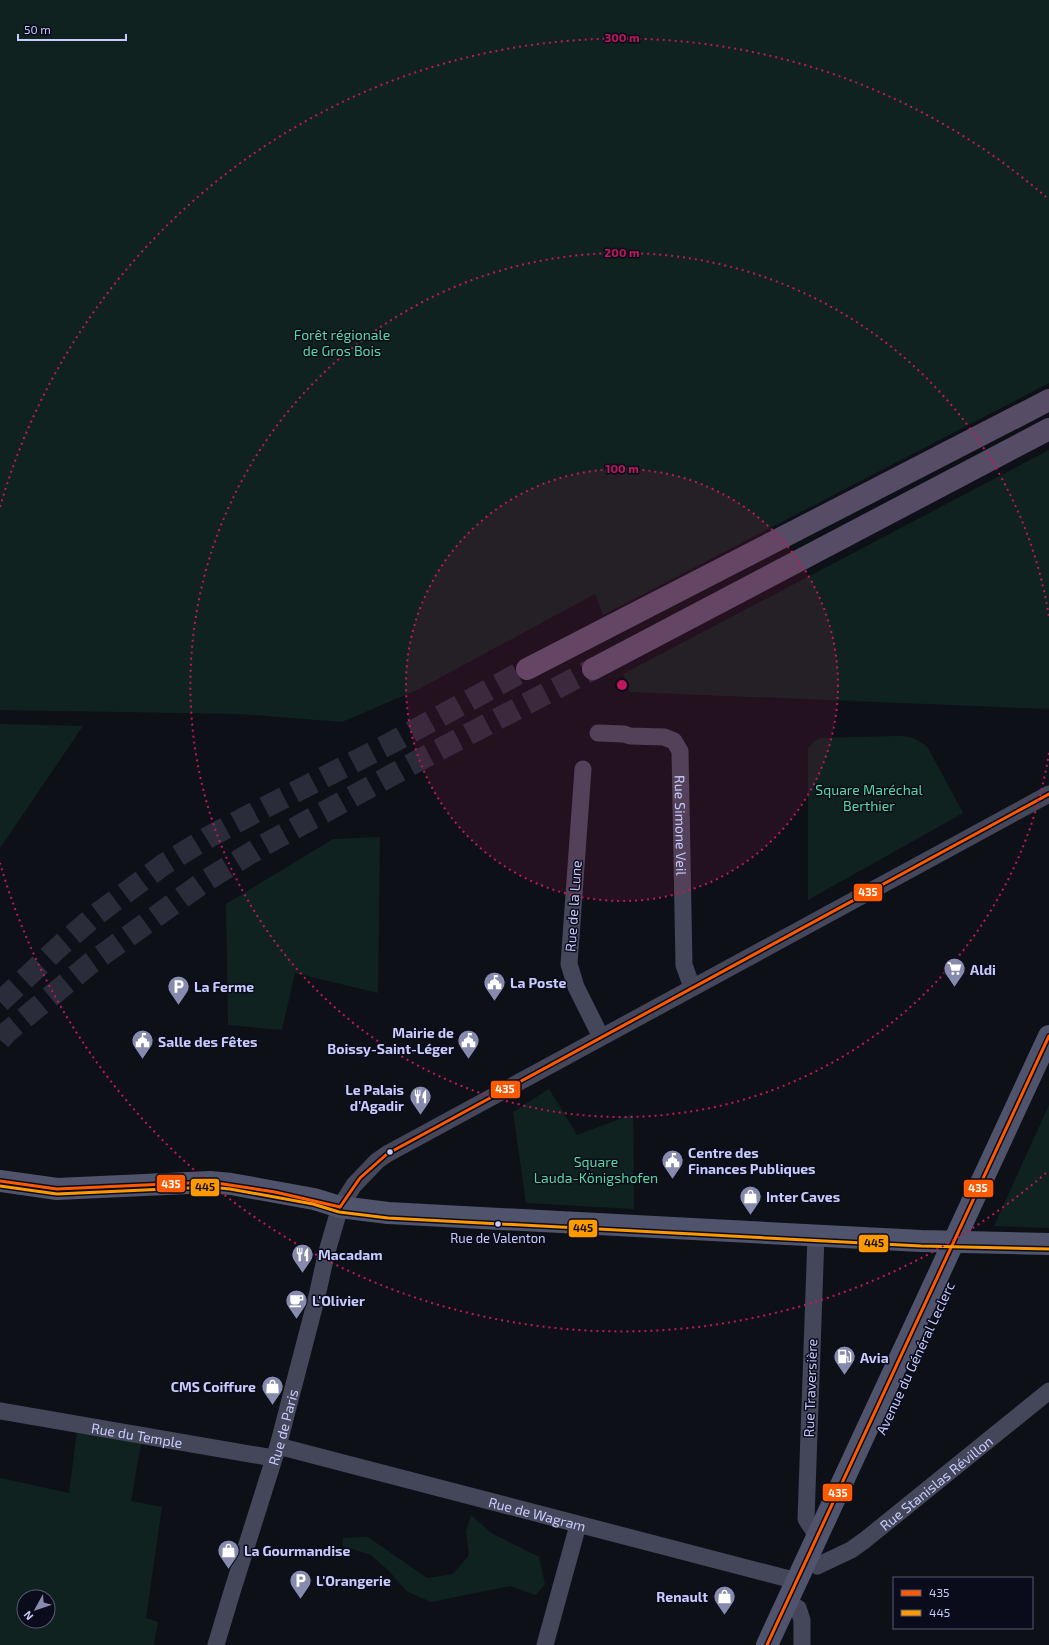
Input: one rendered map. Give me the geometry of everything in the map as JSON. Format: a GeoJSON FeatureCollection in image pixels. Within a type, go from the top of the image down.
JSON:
{"type":"FeatureCollection","features":[{"type":"Feature","properties":{"kind":"highway"},"geometry":{"type":"LineString","coordinates":[[527,669],[617,624],[1049,400]]}},
{"type":"Feature","properties":{"kind":"highway"},"geometry":{"type":"LineString","coordinates":[[593,669],[1049,429]]}},
{"type":"Feature","properties":{"kind":"main road","name":"Avenue du Général Leclerc"},"geometry":{"type":"LineString","coordinates":[[781,1645],[961,1243],[1049,1036]]}},
{"type":"Feature","properties":{"kind":"main road","name":"Avenue du Général Leclerc"},"geometry":{"type":"LineString","coordinates":[[767,1645],[817,1536],[961,1243],[1049,1072]]}},
{"type":"Feature","properties":{"kind":"main road"},"geometry":{"type":"LineString","coordinates":[[0,1181],[57,1189],[210,1182],[231,1184],[314,1199],[340,1207],[396,1214],[961,1243],[1049,1244]]}},
{"type":"Feature","properties":{"kind":"street","name":"Rue Simone Veil"},"geometry":{"type":"LineString","coordinates":[[598,733],[664,737],[674,741],[680,751],[684,965],[692,987]]}},
{"type":"Feature","properties":{"kind":"street","name":"Rue de la Lune"},"geometry":{"type":"LineString","coordinates":[[583,769],[570,964],[576,987],[601,1037]]}},
{"type":"Feature","properties":{"kind":"street","name":"Rue de Paris"},"geometry":{"type":"LineString","coordinates":[[216,1645],[276,1452],[317,1296],[326,1255],[340,1207],[354,1184],[377,1161],[387,1154],[1049,794]]}},
{"type":"Feature","properties":{"kind":"street","name":"Rue Traversière"},"geometry":{"type":"LineString","coordinates":[[816,1236],[806,1518],[817,1536]]}},
{"type":"Feature","properties":{"kind":"street","name":"Rue Stanislas Révillon"},"geometry":{"type":"LineString","coordinates":[[817,1566],[851,1550],[865,1540],[1049,1391]]}},
{"type":"Feature","properties":{"kind":"street","name":"Rue du Temple"},"geometry":{"type":"LineString","coordinates":[[0,1411],[276,1452]]}},
{"type":"Feature","properties":{"kind":"street","name":"Rue de Wagram"},"geometry":{"type":"LineString","coordinates":[[276,1452],[797,1580]]}},
{"type":"Feature","properties":{"kind":"street"},"geometry":{"type":"LineString","coordinates":[[545,1645],[578,1525]]}},
{"type":"Feature","properties":{"kind":"street"},"geometry":{"type":"LineString","coordinates":[[798,1608],[802,1620],[802,1645]]}},
{"type":"Feature","properties":{"kind":"green space","name":"Forêt régionale de Gros Bois"},"geometry":{"type":"Polygon","coordinates":[[[0,0],[1049,0],[1049,383],[603,615],[595,594],[419,689],[342,722],[240,714],[0,710],[0,0]]]}},
{"type":"Feature","properties":{"kind":"green space"},"geometry":{"type":"Polygon","coordinates":[[[1049,450],[1049,709],[630,692],[623,674],[1049,450]]]}},
{"type":"Feature","properties":{"kind":"green space"},"geometry":{"type":"Polygon","coordinates":[[[0,724],[83,726],[0,848],[0,724]]]}},
{"type":"Feature","properties":{"kind":"green space","name":"Square Maréchal Berthier"},"geometry":{"type":"Polygon","coordinates":[[[896,736],[913,738],[928,748],[963,813],[808,900],[808,748],[814,741],[820,738],[896,736]]]}},
{"type":"Feature","properties":{"kind":"green space"},"geometry":{"type":"Polygon","coordinates":[[[380,837],[378,993],[295,973],[282,1030],[228,1025],[226,904],[333,839],[380,837]]]}},
{"type":"Feature","properties":{"kind":"green space","name":"Square Lauda-Königshofen"},"geometry":{"type":"Polygon","coordinates":[[[549,1089],[577,1135],[633,1114],[634,1209],[526,1203],[513,1112],[549,1089]]]}},
{"type":"Feature","properties":{"kind":"green space"},"geometry":{"type":"Polygon","coordinates":[[[1049,1105],[1049,1228],[994,1226],[1049,1105]]]}},
{"type":"Feature","properties":{"kind":"green space"},"geometry":{"type":"Polygon","coordinates":[[[77,1431],[141,1444],[131,1501],[162,1507],[146,1618],[158,1622],[154,1645],[0,1645],[0,1478],[69,1493],[77,1431]]]}},
{"type":"Feature","properties":{"kind":"green space"},"geometry":{"type":"Polygon","coordinates":[[[471,1515],[491,1533],[539,1557],[545,1584],[536,1595],[510,1586],[431,1602],[406,1591],[390,1572],[371,1555],[342,1546],[343,1538],[368,1537],[427,1578],[453,1574],[469,1555],[466,1532],[471,1515]]]}},
{"type":"Feature","properties":{"kind":"tunnel"},"geometry":{"type":"LineString","coordinates":[[0,1002],[97,914],[163,865],[207,838],[391,743],[527,669]]}},
{"type":"Feature","properties":{"kind":"tunnel"},"geometry":{"type":"LineString","coordinates":[[0,1040],[6,1033],[91,963],[205,881],[262,846],[423,758],[593,669]]}},
{"type":"Feature","properties":{"kind":"transit line","name":"435"},"geometry":{"type":"LineString","coordinates":[[340,1207],[360,1178],[387,1154],[1049,794]]}},
{"type":"Feature","properties":{"kind":"transit line","name":"435"},"geometry":{"type":"LineString","coordinates":[[767,1645],[1049,1036]]}},
{"type":"Feature","properties":{"kind":"transit line","name":"435"},"geometry":{"type":"LineString","coordinates":[[0,1181],[57,1189],[210,1182],[275,1192],[340,1207]]}},
{"type":"Feature","properties":{"kind":"transit line","name":"445"},"geometry":{"type":"LineString","coordinates":[[0,1186],[57,1194],[210,1187],[230,1189],[313,1204],[339,1212],[388,1218],[921,1246],[1049,1249]]}},
{"type":"Feature","properties":{"kind":"place","name":"Aldi"},"geometry":{"type":"Point","coordinates":[954,988]}},
{"type":"Feature","properties":{"kind":"place","name":"La Poste"},"geometry":{"type":"Point","coordinates":[494,1002]}},
{"type":"Feature","properties":{"kind":"place","name":"La Ferme"},"geometry":{"type":"Point","coordinates":[178,1006]}},
{"type":"Feature","properties":{"kind":"place","name":"Salle des Fêtes"},"geometry":{"type":"Point","coordinates":[143,1060]}},
{"type":"Feature","properties":{"kind":"place","name":"Mairie de Boissy-Saint-Léger"},"geometry":{"type":"Point","coordinates":[469,1060]}},
{"type":"Feature","properties":{"kind":"place","name":"Le Palais d'Agadir"},"geometry":{"type":"Point","coordinates":[420,1116]}},
{"type":"Feature","properties":{"kind":"place","name":"Centre des Finances Publiques"},"geometry":{"type":"Point","coordinates":[673,1180]}},
{"type":"Feature","properties":{"kind":"place","name":"Inter Caves"},"geometry":{"type":"Point","coordinates":[751,1216]}},
{"type":"Feature","properties":{"kind":"place","name":"Rue de Valenton"},"geometry":{"type":"Point","coordinates":[498,1224]}},
{"type":"Feature","properties":{"kind":"place","name":"Macadam"},"geometry":{"type":"Point","coordinates":[303,1274]}},
{"type":"Feature","properties":{"kind":"place","name":"L'Olivier"},"geometry":{"type":"Point","coordinates":[297,1320]}},
{"type":"Feature","properties":{"kind":"place","name":"Avia"},"geometry":{"type":"Point","coordinates":[845,1376]}},
{"type":"Feature","properties":{"kind":"place","name":"CMS Coiffure"},"geometry":{"type":"Point","coordinates":[272,1406]}},
{"type":"Feature","properties":{"kind":"place","name":"La Gourmandise"},"geometry":{"type":"Point","coordinates":[229,1570]}},
{"type":"Feature","properties":{"kind":"place","name":"L'Orangerie"},"geometry":{"type":"Point","coordinates":[301,1600]}},
{"type":"Feature","properties":{"kind":"place","name":"Renault"},"geometry":{"type":"Point","coordinates":[724,1616]}}]}
